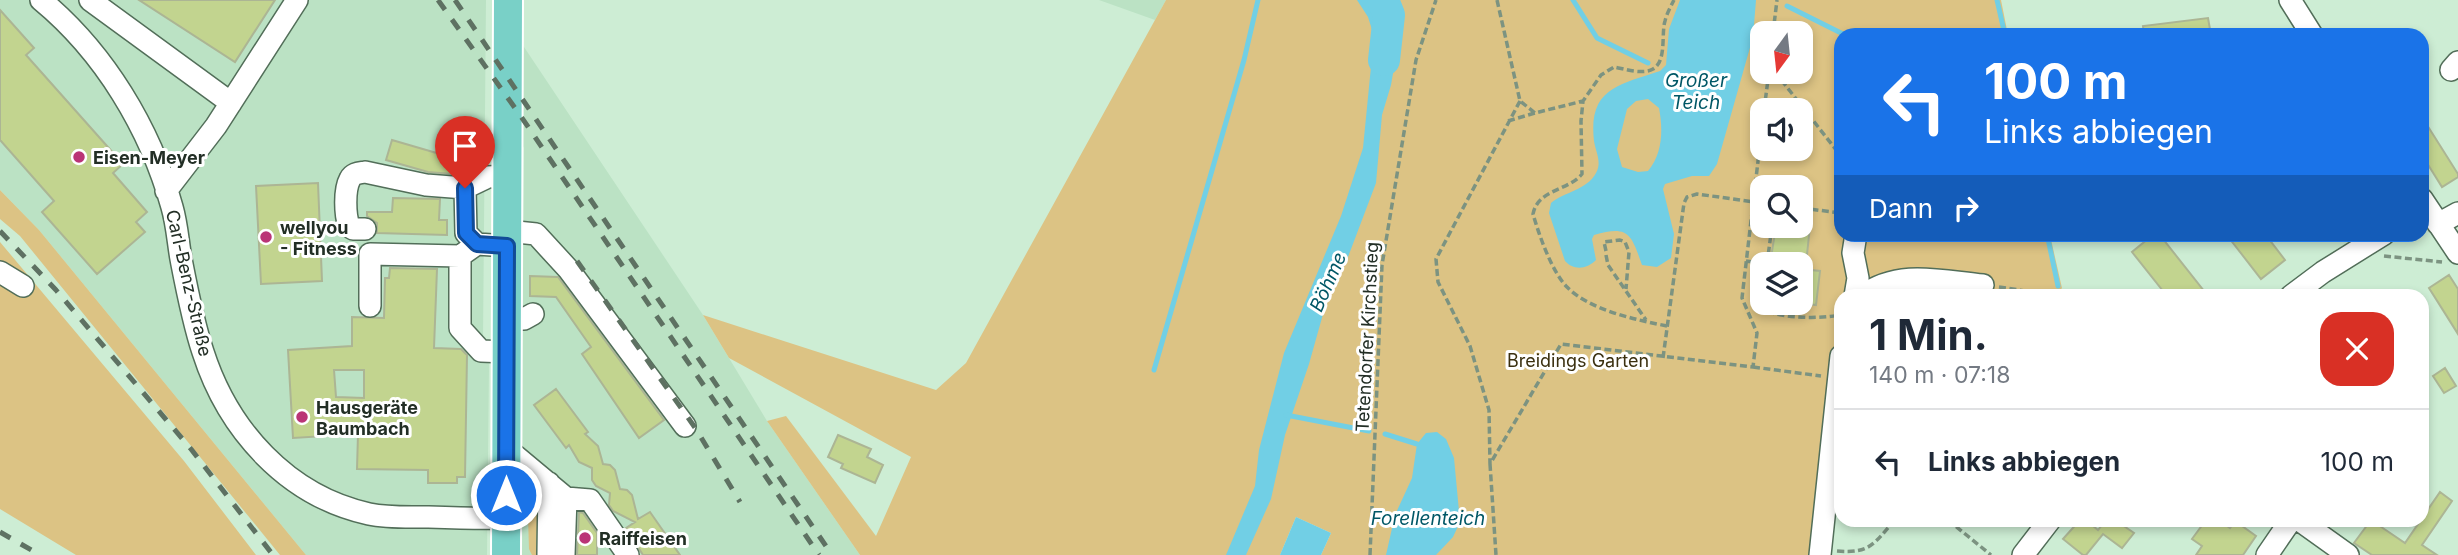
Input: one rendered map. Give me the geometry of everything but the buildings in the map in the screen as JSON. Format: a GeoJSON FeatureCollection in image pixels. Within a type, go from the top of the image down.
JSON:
{"type":"FeatureCollection","features":[{"type":"Feature","properties":{"kind":"main road"},"geometry":{"type":"LineString","coordinates":[[506,555],[507,352],[520,316],[507,238],[508,0]]}},
{"type":"Feature","properties":{"kind":"street","name":"Carl-Benz-Straße"},"geometry":{"type":"LineString","coordinates":[[41,0],[99,58],[133,111],[172,208],[203,353],[219,394],[241,430],[275,467],[316,495],[370,514],[389,517],[506,518]]}},
{"type":"Feature","properties":{"kind":"street"},"geometry":{"type":"LineString","coordinates":[[90,0],[231,103]]}},
{"type":"Feature","properties":{"kind":"street"},"geometry":{"type":"LineString","coordinates":[[166,191],[216,127],[297,0]]}},
{"type":"Feature","properties":{"kind":"street"},"geometry":{"type":"LineString","coordinates":[[2290,0],[2308,28]]}},
{"type":"Feature","properties":{"kind":"street"},"geometry":{"type":"LineString","coordinates":[[365,229],[354,229],[346,219],[347,190],[350,179],[355,174],[365,172],[426,185],[465,188],[488,177],[507,176]]}},
{"type":"Feature","properties":{"kind":"street"},"geometry":{"type":"LineString","coordinates":[[465,188],[460,328],[481,351],[507,352]]}},
{"type":"Feature","properties":{"kind":"street"},"geometry":{"type":"LineString","coordinates":[[2429,210],[2458,213]]}},
{"type":"Feature","properties":{"kind":"street"},"geometry":{"type":"LineString","coordinates":[[2429,214],[2451,258]]}},
{"type":"Feature","properties":{"kind":"street"},"geometry":{"type":"LineString","coordinates":[[370,306],[370,254],[536,234],[569,270],[685,426]]}},
{"type":"Feature","properties":{"kind":"street"},"geometry":{"type":"LineString","coordinates":[[1855,242],[1853,253],[1858,278],[1856,289]]}},
{"type":"Feature","properties":{"kind":"street"},"geometry":{"type":"LineString","coordinates":[[2301,289],[2371,242]]}},
{"type":"Feature","properties":{"kind":"street"},"geometry":{"type":"LineString","coordinates":[[0,272],[23,286]]}},
{"type":"Feature","properties":{"kind":"street"},"geometry":{"type":"LineString","coordinates":[[1871,289],[1906,278],[1983,285]]}},
{"type":"Feature","properties":{"kind":"street"},"geometry":{"type":"LineString","coordinates":[[1820,552],[1834,417]]}},
{"type":"Feature","properties":{"kind":"street"},"geometry":{"type":"LineString","coordinates":[[506,448],[566,498],[590,500],[628,555]]}},
{"type":"Feature","properties":{"kind":"street"},"geometry":{"type":"LineString","coordinates":[[548,555],[550,483]]}},
{"type":"Feature","properties":{"kind":"street"},"geometry":{"type":"LineString","coordinates":[[564,555],[566,498]]}},
{"type":"Feature","properties":{"kind":"street"},"geometry":{"type":"LineString","coordinates":[[2023,555],[2045,527]]}},
{"type":"Feature","properties":{"kind":"street"},"geometry":{"type":"LineString","coordinates":[[2267,555],[2286,527]]}},
{"type":"Feature","properties":{"kind":"street"},"geometry":{"type":"LineString","coordinates":[[2309,527],[2347,555]]}},
{"type":"Feature","properties":{"kind":"path","name":"Tetendorfer Kirchstieg"},"geometry":{"type":"LineString","coordinates":[[1370,555],[1382,265],[1416,60],[1436,0]]}},
{"type":"Feature","properties":{"kind":"path"},"geometry":{"type":"LineString","coordinates":[[1497,0],[1520,101],[1535,113]]}},
{"type":"Feature","properties":{"kind":"path"},"geometry":{"type":"LineString","coordinates":[[1667,326],[1584,300],[1567,287],[1556,272],[1533,214],[1535,205],[1543,197],[1582,174],[1583,101],[1607,70],[1614,67],[1644,71],[1653,69],[1658,64],[1662,52],[1665,18],[1674,0]]}},
{"type":"Feature","properties":{"kind":"path"},"geometry":{"type":"LineString","coordinates":[[1774,21],[1777,0]]}},
{"type":"Feature","properties":{"kind":"path"},"geometry":{"type":"LineString","coordinates":[[1784,84],[1834,147]]}},
{"type":"Feature","properties":{"kind":"path"},"geometry":{"type":"LineString","coordinates":[[1496,555],[1489,410],[1470,346],[1438,282],[1436,259],[1520,101]]}},
{"type":"Feature","properties":{"kind":"path"},"geometry":{"type":"LineString","coordinates":[[1508,121],[1583,101]]}},
{"type":"Feature","properties":{"kind":"path"},"geometry":{"type":"LineString","coordinates":[[1662,358],[1687,197],[1697,194],[1750,202]]}},
{"type":"Feature","properties":{"kind":"path"},"geometry":{"type":"LineString","coordinates":[[1813,210],[1834,212]]}},
{"type":"Feature","properties":{"kind":"path"},"geometry":{"type":"LineString","coordinates":[[1750,227],[1742,299],[1757,333],[1753,368]]}},
{"type":"Feature","properties":{"kind":"path"},"geometry":{"type":"LineString","coordinates":[[1626,289],[1629,252],[1625,242],[1620,240],[1604,243],[1608,265],[1648,322]]}},
{"type":"Feature","properties":{"kind":"path"},"geometry":{"type":"LineString","coordinates":[[2354,253],[2451,258]]}},
{"type":"Feature","properties":{"kind":"path"},"geometry":{"type":"LineString","coordinates":[[1746,261],[1750,262]]}},
{"type":"Feature","properties":{"kind":"path"},"geometry":{"type":"LineString","coordinates":[[1983,285],[2011,289]]}},
{"type":"Feature","properties":{"kind":"path"},"geometry":{"type":"LineString","coordinates":[[1779,315],[1810,318],[1834,316]]}},
{"type":"Feature","properties":{"kind":"path"},"geometry":{"type":"LineString","coordinates":[[1490,464],[1561,344],[1834,378]]}},
{"type":"Feature","properties":{"kind":"path"},"geometry":{"type":"LineString","coordinates":[[1820,552],[1855,553],[1870,548],[1889,527]]}},
{"type":"Feature","properties":{"kind":"path"},"geometry":{"type":"LineString","coordinates":[[1957,527],[1991,555]]}},
{"type":"Feature","properties":{"kind":"shaded area"},"geometry":{"type":"Polygon","coordinates":[[[0,0],[486,0],[483,340],[489,365],[487,555],[306,555],[39,230],[0,190],[0,0]]]}},
{"type":"Feature","properties":{"kind":"shaded area"},"geometry":{"type":"Polygon","coordinates":[[[1099,0],[1166,0],[1155,20],[1099,0]]]}},
{"type":"Feature","properties":{"kind":"shaded area"},"geometry":{"type":"Polygon","coordinates":[[[520,41],[703,315],[767,421],[860,555],[520,555],[524,148],[520,141],[520,41]]]}},
{"type":"Feature","properties":{"kind":"green space","name":"Breidings Garten"},"geometry":{"type":"Polygon","coordinates":[[[1166,0],[2001,0],[2007,28],[1834,28],[1834,242],[2052,242],[2062,288],[1834,289],[1834,459],[1813,555],[1321,555],[1331,533],[1296,517],[1280,555],[860,555],[767,421],[786,416],[876,536],[911,457],[729,358],[703,315],[936,390],[966,363],[1166,0]]]}},
{"type":"Feature","properties":{"kind":"green space"},"geometry":{"type":"Polygon","coordinates":[[[0,190],[39,230],[306,555],[280,555],[20,236],[0,219],[0,190]]]}},
{"type":"Feature","properties":{"kind":"green space"},"geometry":{"type":"Polygon","coordinates":[[[0,242],[184,461],[256,555],[76,555],[0,509],[0,242]]]}},
{"type":"Feature","properties":{"kind":"green space"},"geometry":{"type":"Polygon","coordinates":[[[527,485],[538,500],[536,555],[532,555],[529,549],[527,485]]]}},
{"type":"Feature","properties":{"kind":"water"},"geometry":{"type":"Polygon","coordinates":[[[1357,0],[1381,0],[1390,23],[1395,62],[1382,115],[1376,183],[1348,257],[1325,307],[1285,435],[1271,499],[1246,555],[1226,555],[1255,486],[1259,450],[1284,353],[1341,216],[1363,148],[1374,36],[1368,17],[1357,0]]]}},
{"type":"Feature","properties":{"kind":"water","name":"Großer Teich"},"geometry":{"type":"Polygon","coordinates":[[[1680,0],[1756,0],[1754,21],[1750,21],[1750,48],[1717,164],[1709,176],[1692,176],[1665,184],[1663,189],[1674,234],[1671,258],[1657,267],[1642,265],[1631,239],[1622,232],[1615,231],[1594,235],[1592,239],[1596,260],[1581,268],[1572,266],[1565,261],[1549,213],[1551,203],[1587,183],[1598,169],[1593,123],[1601,99],[1620,85],[1660,71],[1666,65],[1669,29],[1680,0]],[[1648,99],[1636,101],[1627,109],[1617,149],[1622,167],[1638,172],[1648,171],[1657,157],[1661,124],[1659,108],[1648,99]]]}},
{"type":"Feature","properties":{"kind":"water","name":"Forellenteich"},"geometry":{"type":"Polygon","coordinates":[[[1437,432],[1446,439],[1454,458],[1460,522],[1453,537],[1436,555],[1386,555],[1395,515],[1412,478],[1417,444],[1426,433],[1437,432]]]}},
{"type":"Feature","properties":{"kind":"water"},"geometry":{"type":"Polygon","coordinates":[[[1296,517],[1331,533],[1321,555],[1280,555],[1296,517]]]}},
{"type":"Feature","properties":{"kind":"waterway"},"geometry":{"type":"LineString","coordinates":[[1154,370],[1244,60],[1258,0]]}},
{"type":"Feature","properties":{"kind":"waterway","name":"Böhme"},"geometry":{"type":"LineString","coordinates":[[1383,0],[1389,15],[1384,60]]}},
{"type":"Feature","properties":{"kind":"waterway"},"geometry":{"type":"LineString","coordinates":[[1573,0],[1597,38],[1648,63]]}},
{"type":"Feature","properties":{"kind":"waterway"},"geometry":{"type":"LineString","coordinates":[[1997,0],[2003,28]]}},
{"type":"Feature","properties":{"kind":"waterway"},"geometry":{"type":"LineString","coordinates":[[1787,6],[1834,30]]}},
{"type":"Feature","properties":{"kind":"waterway"},"geometry":{"type":"LineString","coordinates":[[2049,242],[2058,286]]}},
{"type":"Feature","properties":{"kind":"waterway"},"geometry":{"type":"LineString","coordinates":[[1286,415],[1369,431]]}},
{"type":"Feature","properties":{"kind":"waterway"},"geometry":{"type":"LineString","coordinates":[[1385,434],[1417,444]]}},
{"type":"Feature","properties":{"kind":"railway"},"geometry":{"type":"LineString","coordinates":[[438,0],[520,115],[819,555]]}},
{"type":"Feature","properties":{"kind":"railway"},"geometry":{"type":"LineString","coordinates":[[455,0],[832,555]]}},
{"type":"Feature","properties":{"kind":"railway"},"geometry":{"type":"LineString","coordinates":[[0,231],[56,290],[191,449],[273,555]]}},
{"type":"Feature","properties":{"kind":"railway"},"geometry":{"type":"LineString","coordinates":[[577,261],[696,429],[740,502]]}},
{"type":"Feature","properties":{"kind":"railway"},"geometry":{"type":"LineString","coordinates":[[0,532],[40,555]]}},
{"type":"Feature","properties":{"kind":"place","name":"Eisen-Meyer"},"geometry":{"type":"Point","coordinates":[79,157]}},
{"type":"Feature","properties":{"kind":"place","name":"wellyou - Fitness"},"geometry":{"type":"Point","coordinates":[266,237]}},
{"type":"Feature","properties":{"kind":"place","name":"Hausgeräte Baumbach"},"geometry":{"type":"Point","coordinates":[302,417]}},
{"type":"Feature","properties":{"kind":"place","name":"Raiffeisen"},"geometry":{"type":"Point","coordinates":[585,538]}},
{"type":"Feature","properties":{"kind":"route"},"geometry":{"type":"LineString","coordinates":[[465,188],[466,233],[477,244],[507,246],[506,495]]}}]}
